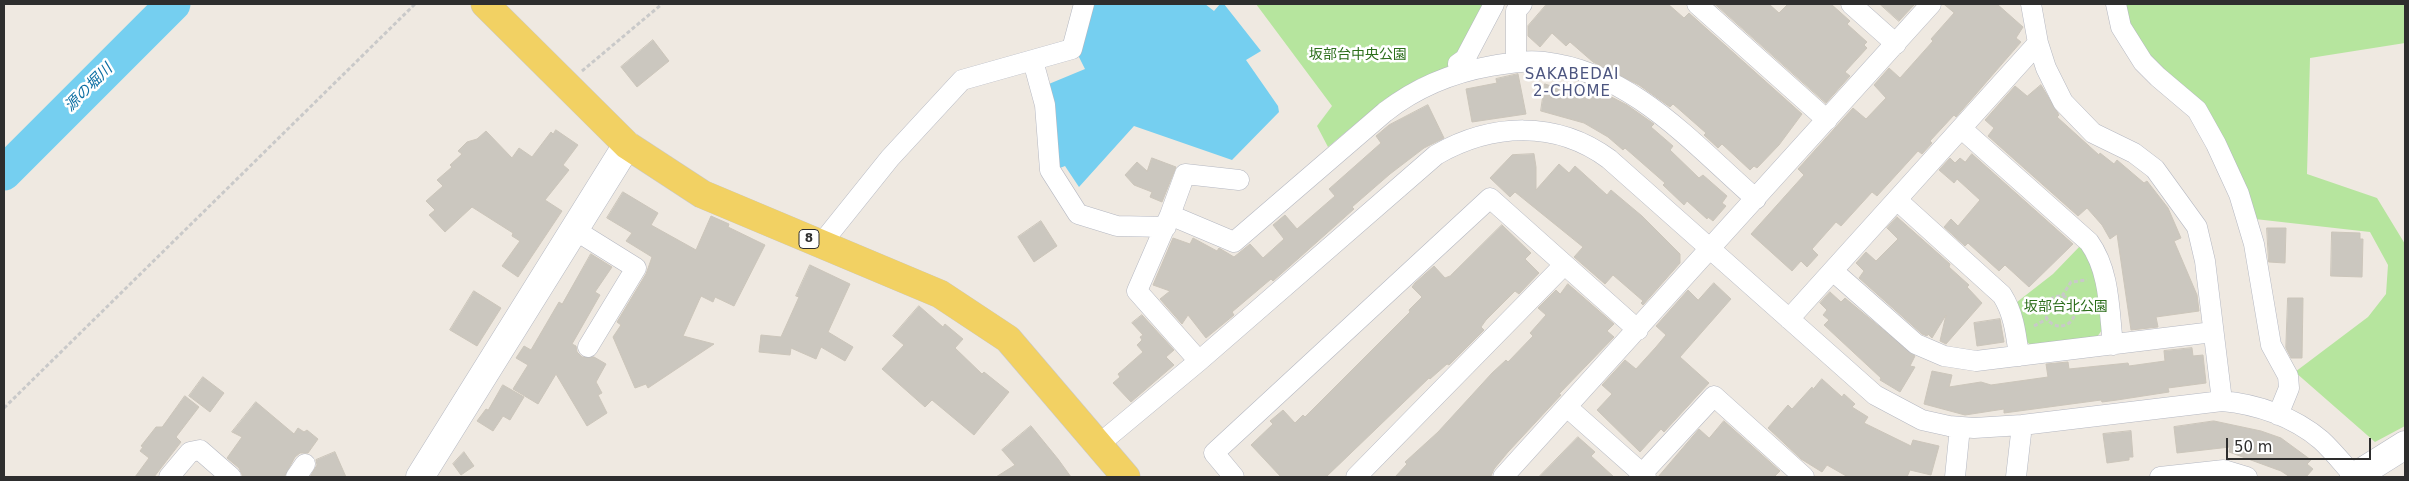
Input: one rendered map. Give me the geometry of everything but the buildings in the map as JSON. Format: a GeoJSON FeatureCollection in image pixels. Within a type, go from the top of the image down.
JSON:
{"type":"FeatureCollection","features":[{"type":"Feature","properties":{"kind":"main road","name":"8"},"geometry":{"type":"LineString","coordinates":[[485,4],[627,144],[702,194],[940,294],[1008,339],[1126,477]]}},
{"type":"Feature","properties":{"kind":"street"},"geometry":{"type":"LineString","coordinates":[[821,244],[890,158],[962,80],[1072,49],[1084,4]]}},
{"type":"Feature","properties":{"kind":"street"},"geometry":{"type":"LineString","coordinates":[[1459,73],[1458,64],[1465,58],[1494,4]]}},
{"type":"Feature","properties":{"kind":"street"},"geometry":{"type":"LineString","coordinates":[[1516,62],[1516,11],[1522,4]]}},
{"type":"Feature","properties":{"kind":"street"},"geometry":{"type":"LineString","coordinates":[[1697,4],[1827,120]]}},
{"type":"Feature","properties":{"kind":"street"},"geometry":{"type":"LineString","coordinates":[[1851,4],[1896,44]]}},
{"type":"Feature","properties":{"kind":"street"},"geometry":{"type":"LineString","coordinates":[[1503,477],[1931,4]]}},
{"type":"Feature","properties":{"kind":"street"},"geometry":{"type":"LineString","coordinates":[[2031,4],[2038,43],[2051,82],[2072,113],[2093,133],[2134,153],[2155,169],[2197,228],[2202,247],[2222,401]]}},
{"type":"Feature","properties":{"kind":"street"},"geometry":{"type":"LineString","coordinates":[[2116,4],[2121,27],[2143,62],[2197,110],[2216,144],[2239,194],[2254,244],[2271,345],[2288,376],[2288,388],[2278,415]]}},
{"type":"Feature","properties":{"kind":"street"},"geometry":{"type":"LineString","coordinates":[[1789,319],[2038,43]]}},
{"type":"Feature","properties":{"kind":"street"},"geometry":{"type":"LineString","coordinates":[[1033,61],[1044,105],[1050,170],[1078,214],[1117,226],[1168,221],[1234,242],[1405,97],[1427,84],[1459,73],[1516,62],[1543,61],[1612,81],[1648,104],[1756,199]]}},
{"type":"Feature","properties":{"kind":"street"},"geometry":{"type":"LineString","coordinates":[[1098,445],[1199,361],[1436,155],[1457,143],[1496,131],[1531,129],[1573,138],[1593,147],[1711,248],[1875,395],[1922,420],[1960,427],[1991,428],[2222,401],[2254,405],[2309,431],[2322,441],[2355,477],[2405,445]]}},
{"type":"Feature","properties":{"kind":"street"},"geometry":{"type":"LineString","coordinates":[[1962,129],[2089,242],[2098,254],[2105,278],[2113,345]]}},
{"type":"Feature","properties":{"kind":"street"},"geometry":{"type":"LineString","coordinates":[[420,477],[627,144]]}},
{"type":"Feature","properties":{"kind":"street"},"geometry":{"type":"LineString","coordinates":[[1199,361],[1137,291],[1168,221],[1185,174],[1239,180]]}},
{"type":"Feature","properties":{"kind":"street"},"geometry":{"type":"LineString","coordinates":[[1234,477],[1214,453],[1490,198],[1638,330]]}},
{"type":"Feature","properties":{"kind":"street"},"geometry":{"type":"LineString","coordinates":[[1897,200],[2002,295],[2010,307],[2014,319],[2019,356]]}},
{"type":"Feature","properties":{"kind":"street"},"geometry":{"type":"LineString","coordinates":[[575,230],[636,268],[588,347]]}},
{"type":"Feature","properties":{"kind":"street"},"geometry":{"type":"LineString","coordinates":[[1356,477],[1564,266]]}},
{"type":"Feature","properties":{"kind":"street"},"geometry":{"type":"LineString","coordinates":[[1833,271],[1904,334],[1930,351],[1961,360],[1976,361],[2213,332]]}},
{"type":"Feature","properties":{"kind":"street"},"geometry":{"type":"LineString","coordinates":[[1567,407],[1642,476],[1714,396],[1804,477]]}},
{"type":"Feature","properties":{"kind":"street"},"geometry":{"type":"LineString","coordinates":[[2016,477],[2022,425]]}},
{"type":"Feature","properties":{"kind":"street"},"geometry":{"type":"LineString","coordinates":[[1955,477],[1960,427]]}},
{"type":"Feature","properties":{"kind":"street"},"geometry":{"type":"LineString","coordinates":[[169,477],[190,452],[200,450],[231,477]]}},
{"type":"Feature","properties":{"kind":"street"},"geometry":{"type":"LineString","coordinates":[[2166,477],[2224,470],[2247,477]]}},
{"type":"Feature","properties":{"kind":"path"},"geometry":{"type":"LineString","coordinates":[[4,408],[415,4]]}},
{"type":"Feature","properties":{"kind":"path"},"geometry":{"type":"LineString","coordinates":[[566,84],[662,4]]}},
{"type":"Feature","properties":{"kind":"path"},"geometry":{"type":"LineString","coordinates":[[2062,296],[2073,302],[2075,313],[2071,322],[2062,327],[2048,321],[2045,307],[2050,299],[2062,296],[2071,282],[2105,278]]}},
{"type":"Feature","properties":{"kind":"green space","name":"坂部台中央公園"},"geometry":{"type":"Polygon","coordinates":[[[1256,4],[1486,4],[1461,53],[1445,69],[1418,79],[1384,100],[1328,147],[1317,126],[1332,106],[1256,4]]]}},
{"type":"Feature","properties":{"kind":"green space"},"geometry":{"type":"Polygon","coordinates":[[[2125,4],[2405,4],[2405,43],[2310,58],[2307,174],[2377,198],[2405,244],[2405,426],[2375,442],[2295,372],[2368,317],[2386,294],[2388,265],[2370,232],[2255,219],[2238,172],[2225,148],[2152,59],[2130,22],[2125,4]]]}},
{"type":"Feature","properties":{"kind":"green space","name":"坂部台北公園"},"geometry":{"type":"Polygon","coordinates":[[[2081,245],[2092,259],[2104,327],[2097,337],[2032,346],[2023,339],[2017,302],[2053,274],[2081,245]]]}},
{"type":"Feature","properties":{"kind":"water"},"geometry":{"type":"Polygon","coordinates":[[[1092,4],[1205,4],[1214,11],[1220,4],[1224,4],[1261,51],[1246,60],[1278,106],[1279,112],[1232,160],[1134,126],[1079,187],[1065,166],[1060,168],[1044,86],[1085,69],[1078,55],[1092,4]]]}},
{"type":"Feature","properties":{"kind":"waterway","name":"源の堀川"},"geometry":{"type":"LineString","coordinates":[[4,173],[173,4]]}},
{"type":"Feature","properties":{"kind":"district","name":"SAKABEDAI 2-CHOME"},"geometry":{"type":"Point","coordinates":[1572,84]}}]}
